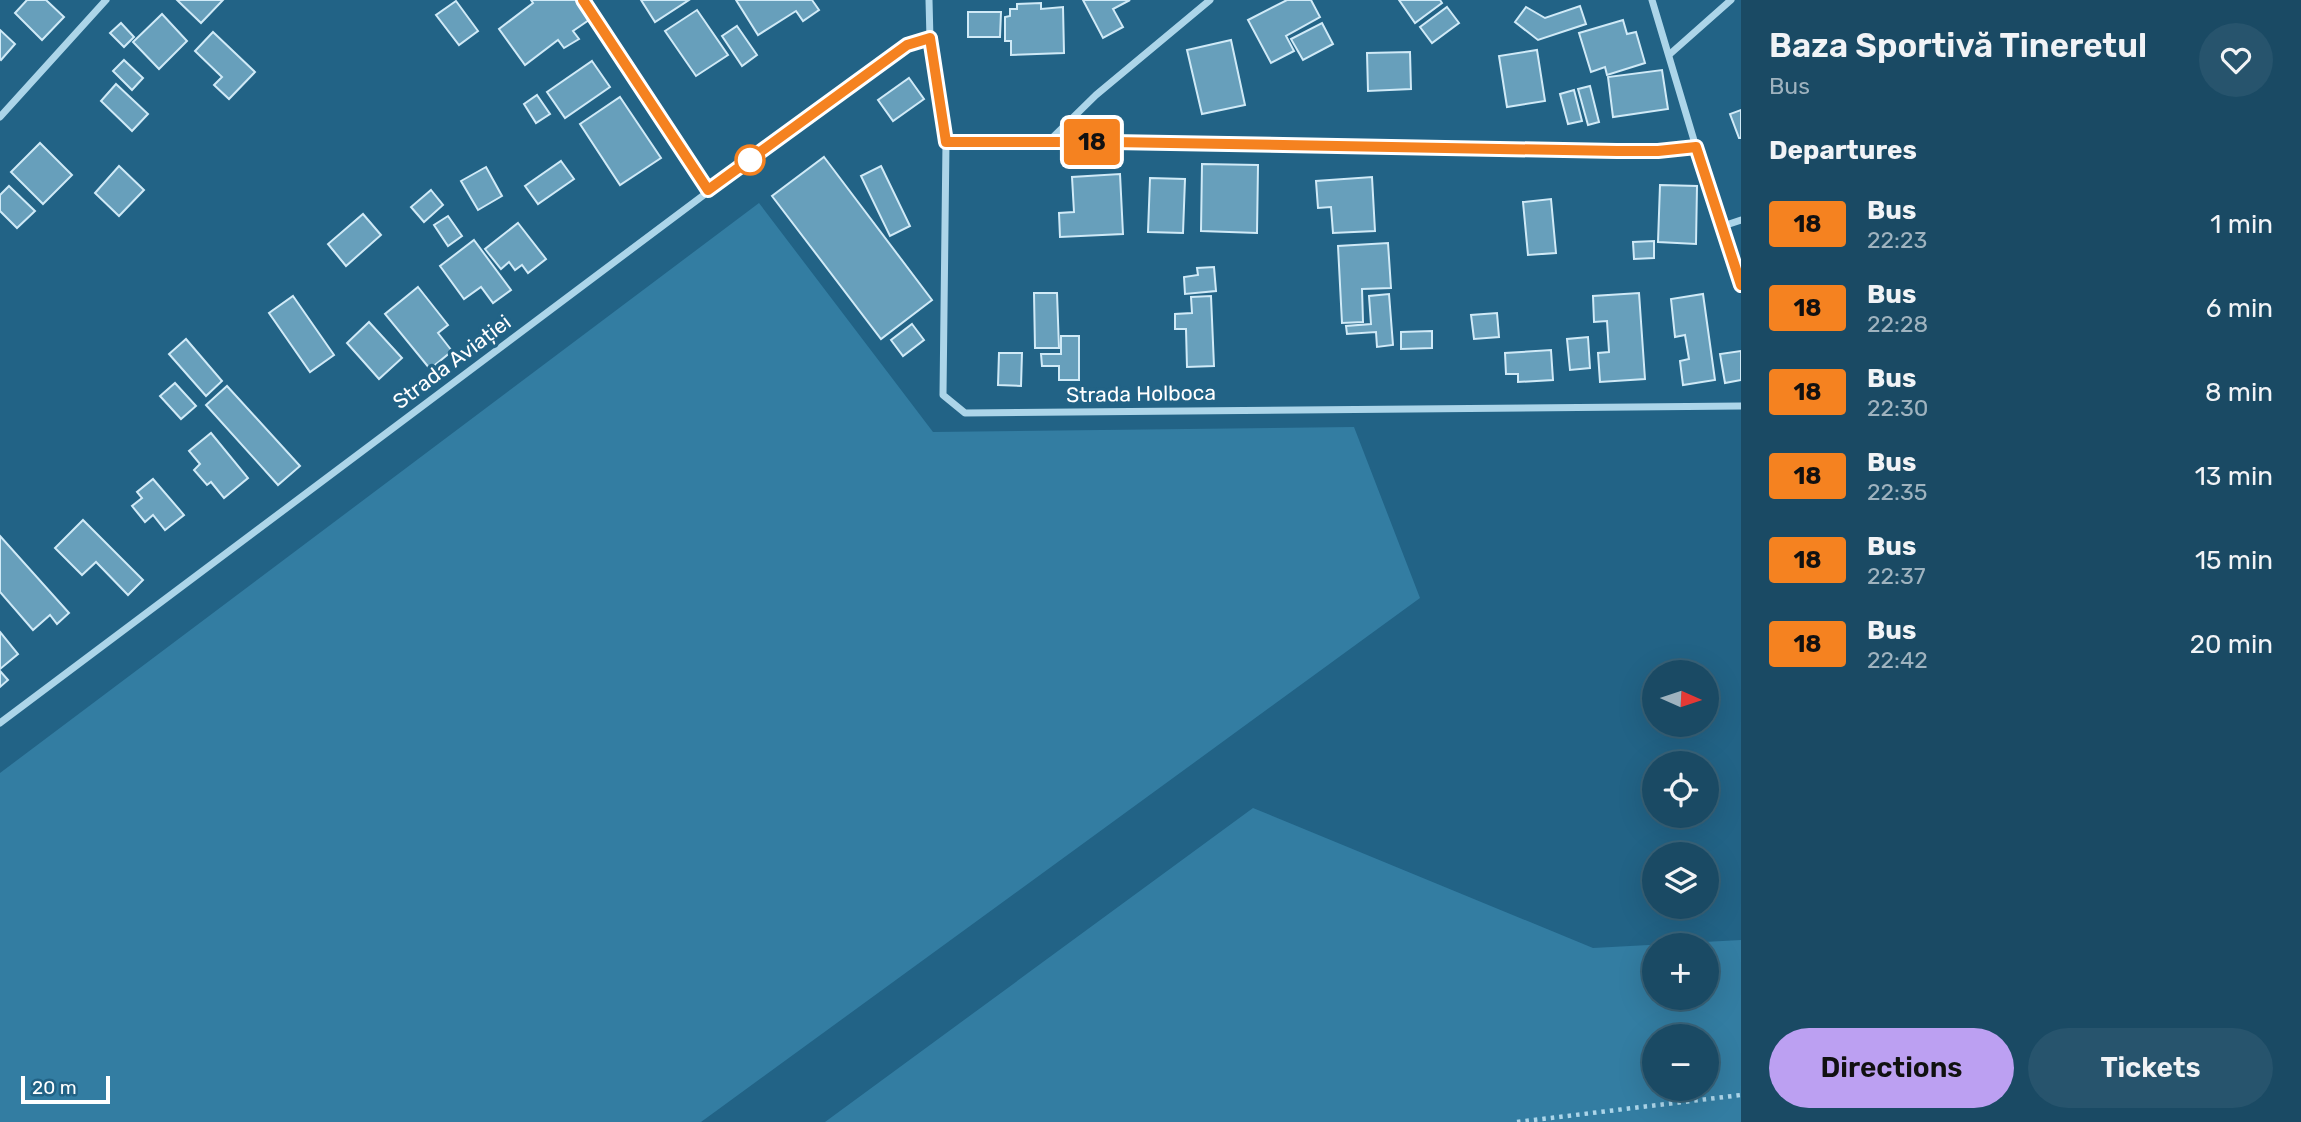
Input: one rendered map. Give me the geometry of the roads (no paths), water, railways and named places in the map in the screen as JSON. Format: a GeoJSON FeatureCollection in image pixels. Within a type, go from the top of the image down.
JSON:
{"type":"FeatureCollection","features":[{"type":"Feature","properties":{"kind":"street"},"geometry":{"type":"LineString","coordinates":[[0,117],[106,0]]}},
{"type":"Feature","properties":{"kind":"street"},"geometry":{"type":"LineString","coordinates":[[583,0],[708,190]]}},
{"type":"Feature","properties":{"kind":"street","name":"Strada Holboca"},"geometry":{"type":"LineString","coordinates":[[929,0],[930,38],[946,142],[943,395],[965,413],[1741,406]]}},
{"type":"Feature","properties":{"kind":"street"},"geometry":{"type":"LineString","coordinates":[[1047,143],[1096,95],[1210,0]]}},
{"type":"Feature","properties":{"kind":"street"},"geometry":{"type":"LineString","coordinates":[[1652,0],[1741,285]]}},
{"type":"Feature","properties":{"kind":"street"},"geometry":{"type":"LineString","coordinates":[[1670,54],[1731,0]]}},
{"type":"Feature","properties":{"kind":"street","name":"Strada Aviației"},"geometry":{"type":"LineString","coordinates":[[0,723],[708,190],[907,45],[930,38]]}},
{"type":"Feature","properties":{"kind":"street"},"geometry":{"type":"LineString","coordinates":[[946,142],[1617,151],[1696,147]]}},
{"type":"Feature","properties":{"kind":"street"},"geometry":{"type":"LineString","coordinates":[[1723,226],[1741,220]]}}]}
